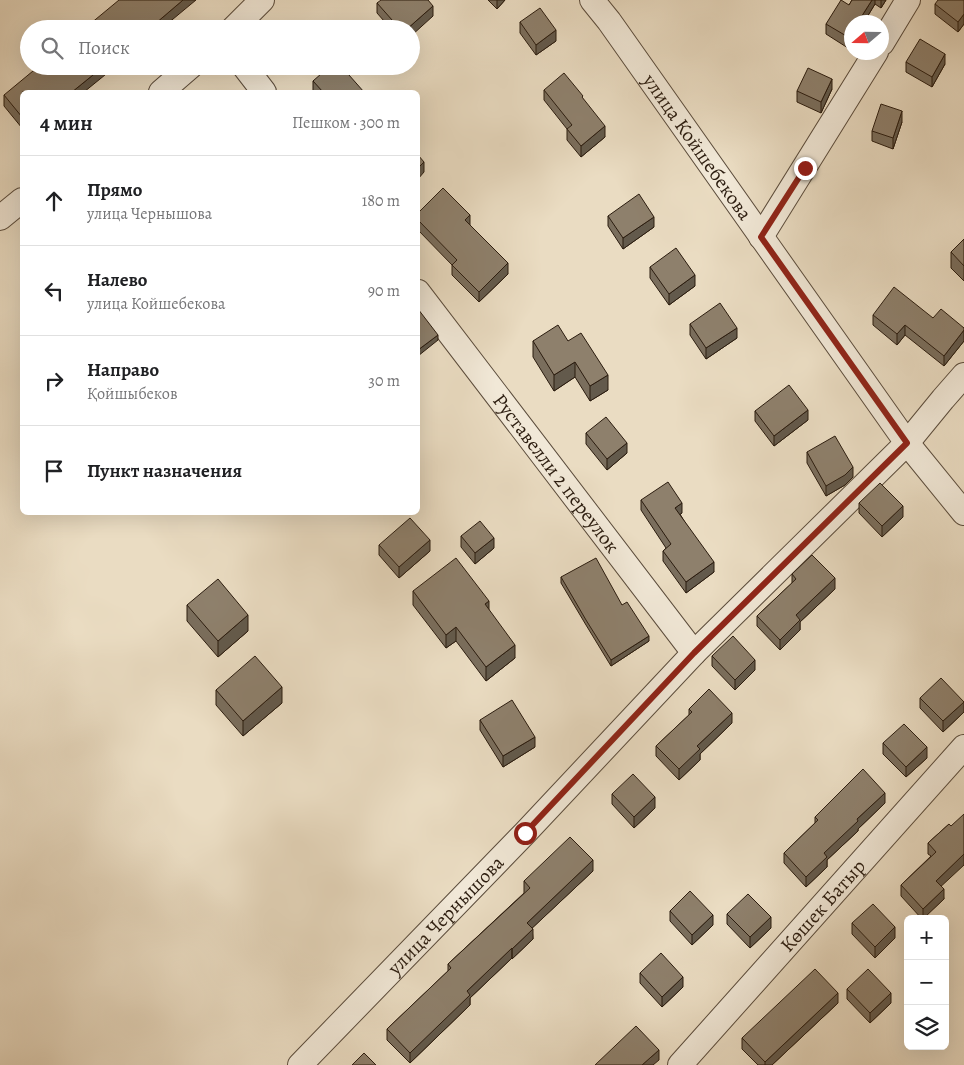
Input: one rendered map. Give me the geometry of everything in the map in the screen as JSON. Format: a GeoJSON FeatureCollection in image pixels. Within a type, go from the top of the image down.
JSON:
{"type":"FeatureCollection","features":[{"type":"Feature","properties":{"kind":"street"},"geometry":{"type":"LineString","coordinates":[[242,20],[262,0]]}},
{"type":"Feature","properties":{"kind":"street","name":"улица Койшебекова"},"geometry":{"type":"LineString","coordinates":[[592,0],[907,443],[964,512]]}},
{"type":"Feature","properties":{"kind":"street"},"geometry":{"type":"LineString","coordinates":[[889,31],[908,0]]}},
{"type":"Feature","properties":{"kind":"street"},"geometry":{"type":"LineString","coordinates":[[761,237],[871,60]]}},
{"type":"Feature","properties":{"kind":"street"},"geometry":{"type":"LineString","coordinates":[[163,90],[181,75]]}},
{"type":"Feature","properties":{"kind":"street"},"geometry":{"type":"LineString","coordinates":[[251,75],[262,90]]}},
{"type":"Feature","properties":{"kind":"street"},"geometry":{"type":"LineString","coordinates":[[0,218],[20,202]]}},
{"type":"Feature","properties":{"kind":"street","name":"Руставелли 2 переулок"},"geometry":{"type":"LineString","coordinates":[[420,295],[694,653]]}},
{"type":"Feature","properties":{"kind":"street","name":"улица Чернышова"},"geometry":{"type":"LineString","coordinates":[[300,1065],[525,833],[694,653],[907,443],[964,375]]}},
{"type":"Feature","properties":{"kind":"street","name":"Көшек Батыр"},"geometry":{"type":"LineString","coordinates":[[680,1065],[964,747]]}},
{"type":"Feature","properties":{"kind":"building"},"geometry":{"type":"Polygon","coordinates":[[[119,0],[183,0],[160,20],[95,20],[119,0]]]}},
{"type":"Feature","properties":{"kind":"building"},"geometry":{"type":"Polygon","coordinates":[[[381,0],[428,0],[433,6],[417,20],[392,20],[377,3],[381,0]]]}},
{"type":"Feature","properties":{"kind":"building"},"geometry":{"type":"Polygon","coordinates":[[[841,0],[849,5],[852,0],[872,0],[862,15],[844,15],[844,35],[826,24],[841,0]]]}},
{"type":"Feature","properties":{"kind":"building"},"geometry":{"type":"Polygon","coordinates":[[[938,0],[964,0],[964,14],[958,22],[935,4],[938,0]]]}},
{"type":"Feature","properties":{"kind":"building"},"geometry":{"type":"Polygon","coordinates":[[[540,8],[556,30],[536,45],[520,22],[540,8]]]}},
{"type":"Feature","properties":{"kind":"building"},"geometry":{"type":"Polygon","coordinates":[[[920,39],[945,54],[932,77],[906,62],[920,39]]]}},
{"type":"Feature","properties":{"kind":"building"},"geometry":{"type":"Polygon","coordinates":[[[808,68],[832,79],[821,102],[797,91],[808,68]]]}},
{"type":"Feature","properties":{"kind":"building"},"geometry":{"type":"Polygon","coordinates":[[[564,73],[605,126],[581,146],[567,129],[572,125],[544,90],[564,73]]]}},
{"type":"Feature","properties":{"kind":"building"},"geometry":{"type":"Polygon","coordinates":[[[28,75],[93,75],[74,90],[20,90],[20,115],[4,95],[28,75]]]}},
{"type":"Feature","properties":{"kind":"building"},"geometry":{"type":"Polygon","coordinates":[[[320,75],[349,75],[362,90],[321,90],[313,81],[320,75]]]}},
{"type":"Feature","properties":{"kind":"building"},"geometry":{"type":"Polygon","coordinates":[[[881,104],[902,111],[893,138],[872,131],[881,104]]]}},
{"type":"Feature","properties":{"kind":"building"},"geometry":{"type":"Polygon","coordinates":[[[420,157],[424,162],[420,166],[420,157]]]}},
{"type":"Feature","properties":{"kind":"building"},"geometry":{"type":"Polygon","coordinates":[[[443,188],[470,215],[465,220],[508,263],[479,292],[452,265],[457,260],[420,222],[420,211],[443,188]]]}},
{"type":"Feature","properties":{"kind":"building"},"geometry":{"type":"Polygon","coordinates":[[[639,194],[654,217],[623,238],[608,216],[639,194]]]}},
{"type":"Feature","properties":{"kind":"building"},"geometry":{"type":"Polygon","coordinates":[[[964,239],[964,266],[951,252],[964,239]]]}},
{"type":"Feature","properties":{"kind":"building"},"geometry":{"type":"Polygon","coordinates":[[[676,248],[695,275],[669,294],[650,267],[676,248]]]}},
{"type":"Feature","properties":{"kind":"building"},"geometry":{"type":"Polygon","coordinates":[[[894,287],[933,318],[941,309],[964,328],[944,356],[905,325],[897,334],[873,315],[894,287]]]}},
{"type":"Feature","properties":{"kind":"building"},"geometry":{"type":"Polygon","coordinates":[[[720,303],[737,328],[706,348],[690,324],[720,303]]]}},
{"type":"Feature","properties":{"kind":"building"},"geometry":{"type":"Polygon","coordinates":[[[420,312],[438,335],[420,348],[420,312]]]}},
{"type":"Feature","properties":{"kind":"building"},"geometry":{"type":"Polygon","coordinates":[[[558,325],[568,341],[581,333],[608,375],[590,386],[575,362],[554,375],[533,341],[558,325]]]}},
{"type":"Feature","properties":{"kind":"building"},"geometry":{"type":"Polygon","coordinates":[[[789,385],[808,410],[774,436],[755,411],[789,385]]]}},
{"type":"Feature","properties":{"kind":"building"},"geometry":{"type":"Polygon","coordinates":[[[606,417],[627,443],[607,459],[586,433],[606,417]]]}},
{"type":"Feature","properties":{"kind":"building"},"geometry":{"type":"Polygon","coordinates":[[[835,436],[853,467],[845,475],[826,486],[807,452],[835,436]]]}},
{"type":"Feature","properties":{"kind":"building"},"geometry":{"type":"Polygon","coordinates":[[[668,482],[682,503],[675,508],[714,562],[686,582],[663,551],[671,544],[641,500],[668,482]]]}},
{"type":"Feature","properties":{"kind":"building"},"geometry":{"type":"Polygon","coordinates":[[[880,483],[903,506],[882,526],[859,503],[880,483]]]}},
{"type":"Feature","properties":{"kind":"building"},"geometry":{"type":"Polygon","coordinates":[[[410,518],[430,540],[399,567],[379,545],[410,518]]]}},
{"type":"Feature","properties":{"kind":"building"},"geometry":{"type":"Polygon","coordinates":[[[480,521],[494,538],[475,553],[461,536],[480,521]]]}},
{"type":"Feature","properties":{"kind":"building"},"geometry":{"type":"Polygon","coordinates":[[[812,555],[835,578],[796,615],[800,620],[780,640],[757,616],[796,579],[792,574],[812,555]]]}},
{"type":"Feature","properties":{"kind":"building"},"geometry":{"type":"Polygon","coordinates":[[[456,558],[489,601],[485,604],[515,645],[486,667],[456,627],[446,635],[413,591],[456,558]]]}},
{"type":"Feature","properties":{"kind":"building"},"geometry":{"type":"Polygon","coordinates":[[[596,558],[622,605],[627,602],[649,636],[611,660],[561,577],[596,558]]]}},
{"type":"Feature","properties":{"kind":"building"},"geometry":{"type":"Polygon","coordinates":[[[218,579],[248,615],[218,641],[187,605],[218,579]]]}},
{"type":"Feature","properties":{"kind":"building"},"geometry":{"type":"Polygon","coordinates":[[[733,636],[755,660],[735,680],[712,656],[733,636]]]}},
{"type":"Feature","properties":{"kind":"building"},"geometry":{"type":"Polygon","coordinates":[[[255,656],[282,687],[243,721],[216,690],[255,656]]]}},
{"type":"Feature","properties":{"kind":"building"},"geometry":{"type":"Polygon","coordinates":[[[941,678],[964,702],[943,721],[920,698],[941,678]]]}},
{"type":"Feature","properties":{"kind":"building"},"geometry":{"type":"Polygon","coordinates":[[[709,689],[732,713],[697,746],[700,749],[679,769],[656,746],[692,712],[689,709],[709,689]]]}},
{"type":"Feature","properties":{"kind":"building"},"geometry":{"type":"Polygon","coordinates":[[[512,700],[535,737],[503,756],[480,720],[512,700]]]}},
{"type":"Feature","properties":{"kind":"building"},"geometry":{"type":"Polygon","coordinates":[[[904,724],[927,747],[906,767],[883,743],[904,724]]]}},
{"type":"Feature","properties":{"kind":"building"},"geometry":{"type":"Polygon","coordinates":[[[863,769],[885,793],[824,853],[827,857],[806,877],[784,853],[818,820],[815,817],[863,769]]]}},
{"type":"Feature","properties":{"kind":"building"},"geometry":{"type":"Polygon","coordinates":[[[633,774],[655,797],[634,817],[612,794],[633,774]]]}},
{"type":"Feature","properties":{"kind":"building"},"geometry":{"type":"Polygon","coordinates":[[[964,814],[964,854],[936,881],[944,889],[923,909],[901,885],[936,852],[928,843],[949,824],[951,826],[964,814]]]}},
{"type":"Feature","properties":{"kind":"building"},"geometry":{"type":"Polygon","coordinates":[[[570,837],[593,860],[527,923],[533,929],[467,991],[470,995],[410,1053],[387,1029],[451,968],[448,964],[530,888],[524,881],[570,837]]]}},
{"type":"Feature","properties":{"kind":"building"},"geometry":{"type":"Polygon","coordinates":[[[690,891],[713,915],[692,935],[670,911],[690,891]]]}},
{"type":"Feature","properties":{"kind":"building"},"geometry":{"type":"Polygon","coordinates":[[[748,894],[771,917],[750,937],[727,914],[748,894]]]}},
{"type":"Feature","properties":{"kind":"building"},"geometry":{"type":"Polygon","coordinates":[[[873,904],[895,927],[875,947],[852,923],[873,904]]]}},
{"type":"Feature","properties":{"kind":"building"},"geometry":{"type":"Polygon","coordinates":[[[661,953],[683,977],[662,997],[640,973],[661,953]]]}},
{"type":"Feature","properties":{"kind":"building"},"geometry":{"type":"Polygon","coordinates":[[[815,969],[838,993],[765,1062],[742,1038],[815,969]]]}},
{"type":"Feature","properties":{"kind":"building"},"geometry":{"type":"Polygon","coordinates":[[[868,969],[891,993],[870,1013],[847,989],[868,969]]]}},
{"type":"Feature","properties":{"kind":"building"},"geometry":{"type":"Polygon","coordinates":[[[636,1026],[659,1050],[642,1065],[595,1065],[636,1026]]]}},
{"type":"Feature","properties":{"kind":"building"},"geometry":{"type":"Polygon","coordinates":[[[364,1053],[376,1065],[352,1065],[364,1053]]]}},
{"type":"Feature","properties":{"kind":"route"},"geometry":{"type":"LineString","coordinates":[[525,833],[694,653],[907,443],[761,237],[805,168]]}}]}
